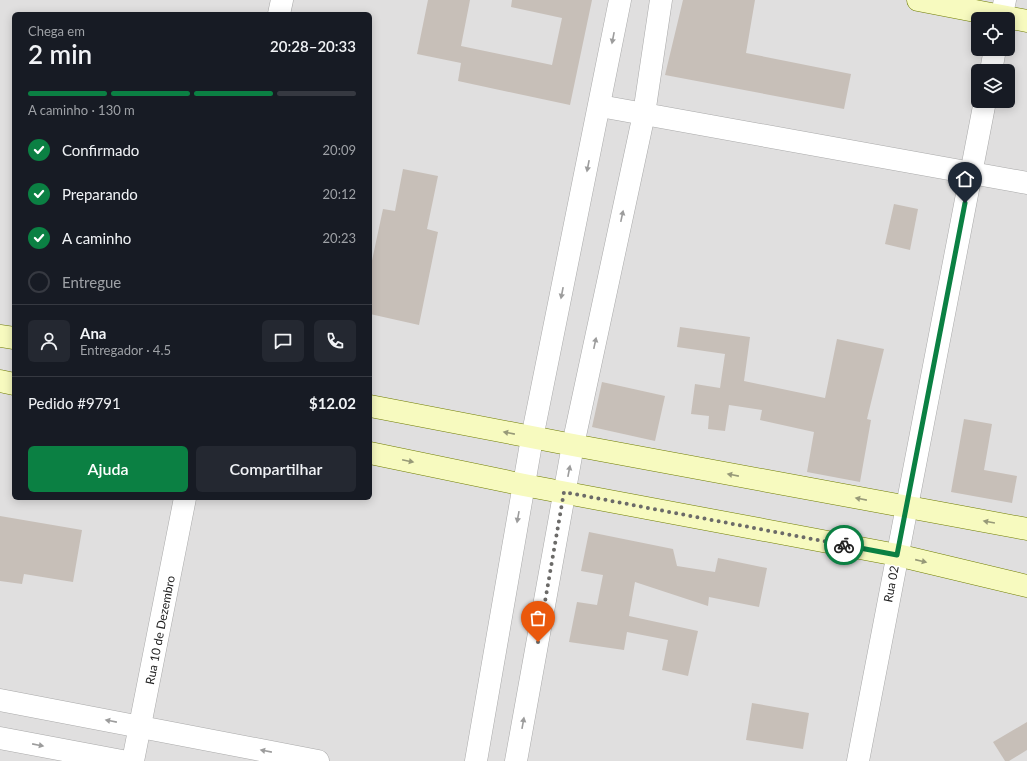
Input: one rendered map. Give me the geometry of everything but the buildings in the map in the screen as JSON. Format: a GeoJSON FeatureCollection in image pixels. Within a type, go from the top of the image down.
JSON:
{"type":"FeatureCollection","features":[{"type":"Feature","properties":{"kind":"main road"},"geometry":{"type":"LineString","coordinates":[[925,1],[1003,12]]}},
{"type":"Feature","properties":{"kind":"main road"},"geometry":{"type":"LineString","coordinates":[[1015,16],[1027,21]]}},
{"type":"Feature","properties":{"kind":"main road"},"geometry":{"type":"LineString","coordinates":[[0,336],[12,338]]}},
{"type":"Feature","properties":{"kind":"main road"},"geometry":{"type":"LineString","coordinates":[[0,381],[12,384]]}},
{"type":"Feature","properties":{"kind":"main road"},"geometry":{"type":"LineString","coordinates":[[372,406],[573,446],[1027,529]]}},
{"type":"Feature","properties":{"kind":"main road"},"geometry":{"type":"LineString","coordinates":[[372,454],[524,485],[897,555],[1027,586]]}},
{"type":"Feature","properties":{"kind":"street"},"geometry":{"type":"LineString","coordinates":[[279,12],[282,0]]}},
{"type":"Feature","properties":{"kind":"street"},"geometry":{"type":"LineString","coordinates":[[476,761],[532,438],[600,106],[620,0]]}},
{"type":"Feature","properties":{"kind":"street"},"geometry":{"type":"LineString","coordinates":[[516,761],[573,446],[644,114],[661,0]]}},
{"type":"Feature","properties":{"kind":"street"},"geometry":{"type":"LineString","coordinates":[[600,106],[1027,183]]}},
{"type":"Feature","properties":{"kind":"street","name":"Rua 02"},"geometry":{"type":"LineString","coordinates":[[858,761],[984,108]]}},
{"type":"Feature","properties":{"kind":"street","name":"Rua 10 de Dezembro"},"geometry":{"type":"LineString","coordinates":[[133,761],[185,500]]}},
{"type":"Feature","properties":{"kind":"street"},"geometry":{"type":"LineString","coordinates":[[0,700],[318,761]]}},
{"type":"Feature","properties":{"kind":"street"},"geometry":{"type":"LineString","coordinates":[[0,738],[122,761]]}},
{"type":"Feature","properties":{"kind":"shaded area"},"geometry":{"type":"Polygon","coordinates":[[[0,0],[1027,0],[1027,761],[0,761],[0,0]]]}},
{"type":"Feature","properties":{"kind":"way so far"},"geometry":{"type":"LineString","coordinates":[[538,642],[564,492],[844,545]]}},
{"type":"Feature","properties":{"kind":"route"},"geometry":{"type":"LineString","coordinates":[[844,545],[897,555],[965,203]]}}]}
